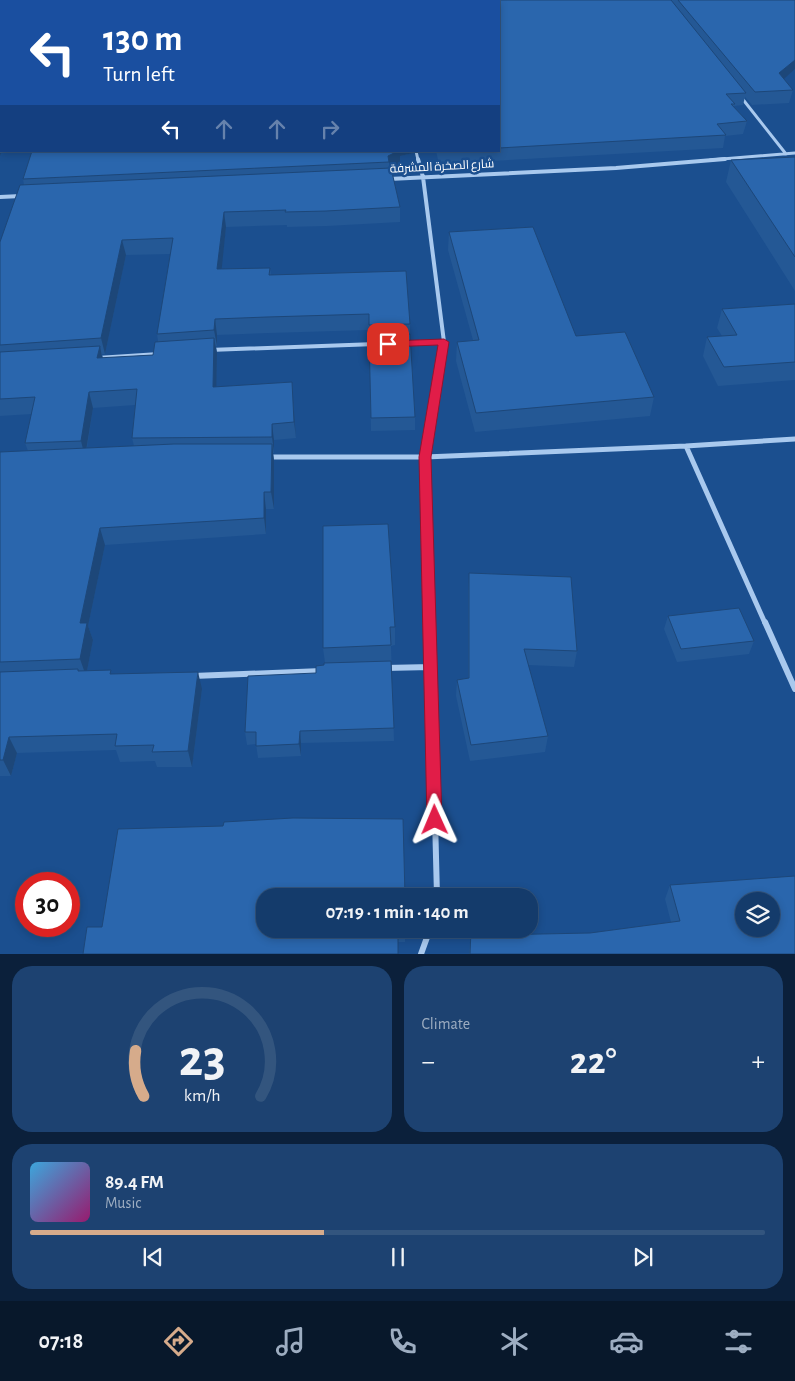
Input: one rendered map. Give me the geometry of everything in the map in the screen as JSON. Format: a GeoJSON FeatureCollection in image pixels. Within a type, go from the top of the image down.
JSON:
{"type":"FeatureCollection","features":[{"type":"Feature","properties":{"kind":"street"},"geometry":{"type":"LineString","coordinates":[[737,92],[786,154]]}},
{"type":"Feature","properties":{"kind":"street"},"geometry":{"type":"LineString","coordinates":[[416,152],[422,177],[444,342],[425,457],[437,888]]}},
{"type":"Feature","properties":{"kind":"street","name":"شارع الصخرة المشرفة"},"geometry":{"type":"LineString","coordinates":[[384,179],[616,168],[795,153]]}},
{"type":"Feature","properties":{"kind":"street"},"geometry":{"type":"LineString","coordinates":[[0,197],[29,196]]}},
{"type":"Feature","properties":{"kind":"street"},"geometry":{"type":"LineString","coordinates":[[396,343],[444,342]]}},
{"type":"Feature","properties":{"kind":"street"},"geometry":{"type":"LineString","coordinates":[[203,350],[386,344]]}},
{"type":"Feature","properties":{"kind":"street"},"geometry":{"type":"LineString","coordinates":[[90,358],[166,353]]}},
{"type":"Feature","properties":{"kind":"street"},"geometry":{"type":"LineString","coordinates":[[256,457],[425,457],[686,446],[795,439]]}},
{"type":"Feature","properties":{"kind":"street"},"geometry":{"type":"LineString","coordinates":[[686,446],[795,689]]}},
{"type":"Feature","properties":{"kind":"street"},"geometry":{"type":"LineString","coordinates":[[382,669],[430,667]]}},
{"type":"Feature","properties":{"kind":"street"},"geometry":{"type":"LineString","coordinates":[[186,676],[333,670]]}},
{"type":"Feature","properties":{"kind":"street"},"geometry":{"type":"LineString","coordinates":[[421,954],[427,938]]}},
{"type":"Feature","properties":{"kind":"building"},"geometry":{"type":"Polygon","coordinates":[[[500,0],[671,0],[746,93],[726,94],[735,104],[731,104],[747,121],[717,124],[726,135],[500,148],[500,0]]]}},
{"type":"Feature","properties":{"kind":"building"},"geometry":{"type":"Polygon","coordinates":[[[678,0],[795,0],[795,60],[779,73],[793,90],[755,92],[678,0]]]}},
{"type":"Feature","properties":{"kind":"building"},"geometry":{"type":"Polygon","coordinates":[[[32,152],[396,152],[388,156],[389,162],[23,179],[32,152]]]}},
{"type":"Feature","properties":{"kind":"building"},"geometry":{"type":"Polygon","coordinates":[[[795,157],[795,257],[731,160],[795,157]]]}},
{"type":"Feature","properties":{"kind":"building"},"geometry":{"type":"Polygon","coordinates":[[[391,168],[400,207],[326,211],[224,212],[217,269],[270,268],[269,275],[406,271],[410,324],[369,325],[369,314],[215,319],[214,330],[157,334],[173,238],[122,240],[101,338],[0,345],[0,242],[20,185],[391,168]]]}},
{"type":"Feature","properties":{"kind":"building"},"geometry":{"type":"Polygon","coordinates":[[[533,227],[576,336],[625,332],[654,397],[476,413],[457,342],[479,340],[449,232],[533,227]]]}},
{"type":"Feature","properties":{"kind":"building"},"geometry":{"type":"Polygon","coordinates":[[[795,304],[795,362],[724,367],[707,337],[737,335],[722,309],[795,304]]]}},
{"type":"Feature","properties":{"kind":"building"},"geometry":{"type":"Polygon","coordinates":[[[410,334],[415,417],[371,418],[369,335],[410,334]]]}},
{"type":"Feature","properties":{"kind":"building"},"geometry":{"type":"Polygon","coordinates":[[[214,338],[213,387],[292,382],[294,422],[272,424],[272,437],[132,438],[137,389],[89,392],[81,441],[25,443],[35,397],[0,399],[0,352],[100,346],[97,358],[153,355],[155,342],[214,338]]]}},
{"type":"Feature","properties":{"kind":"building"},"geometry":{"type":"Polygon","coordinates":[[[174,444],[272,444],[271,492],[264,492],[264,518],[100,528],[80,623],[87,623],[80,659],[0,662],[0,452],[174,444]]]}},
{"type":"Feature","properties":{"kind":"building"},"geometry":{"type":"Polygon","coordinates":[[[388,524],[395,627],[390,627],[391,645],[323,648],[323,526],[388,524]]]}},
{"type":"Feature","properties":{"kind":"building"},"geometry":{"type":"Polygon","coordinates":[[[469,573],[571,577],[577,651],[524,649],[548,736],[471,745],[457,680],[469,678],[469,573]]]}},
{"type":"Feature","properties":{"kind":"building"},"geometry":{"type":"Polygon","coordinates":[[[739,608],[754,641],[681,649],[668,616],[739,608]]]}},
{"type":"Feature","properties":{"kind":"building"},"geometry":{"type":"Polygon","coordinates":[[[391,661],[394,728],[300,731],[299,744],[256,746],[256,732],[245,732],[248,676],[316,673],[316,666],[324,665],[324,663],[391,661]]]}},
{"type":"Feature","properties":{"kind":"building"},"geometry":{"type":"Polygon","coordinates":[[[78,669],[78,671],[111,670],[110,674],[198,672],[188,751],[152,752],[154,745],[115,746],[117,734],[9,737],[3,760],[0,760],[0,672],[78,669]]]}},
{"type":"Feature","properties":{"kind":"building"},"geometry":{"type":"Polygon","coordinates":[[[293,818],[403,819],[405,888],[256,888],[256,938],[398,938],[398,954],[83,954],[87,927],[102,927],[118,829],[223,826],[224,822],[293,818]]]}},
{"type":"Feature","properties":{"kind":"building"},"geometry":{"type":"Polygon","coordinates":[[[795,876],[795,954],[470,954],[471,938],[538,938],[538,934],[590,933],[680,921],[670,885],[795,876]]]}},
{"type":"Feature","properties":{"kind":"route"},"geometry":{"type":"LineString","coordinates":[[388,344],[444,342],[425,457],[435,820]]}}]}
